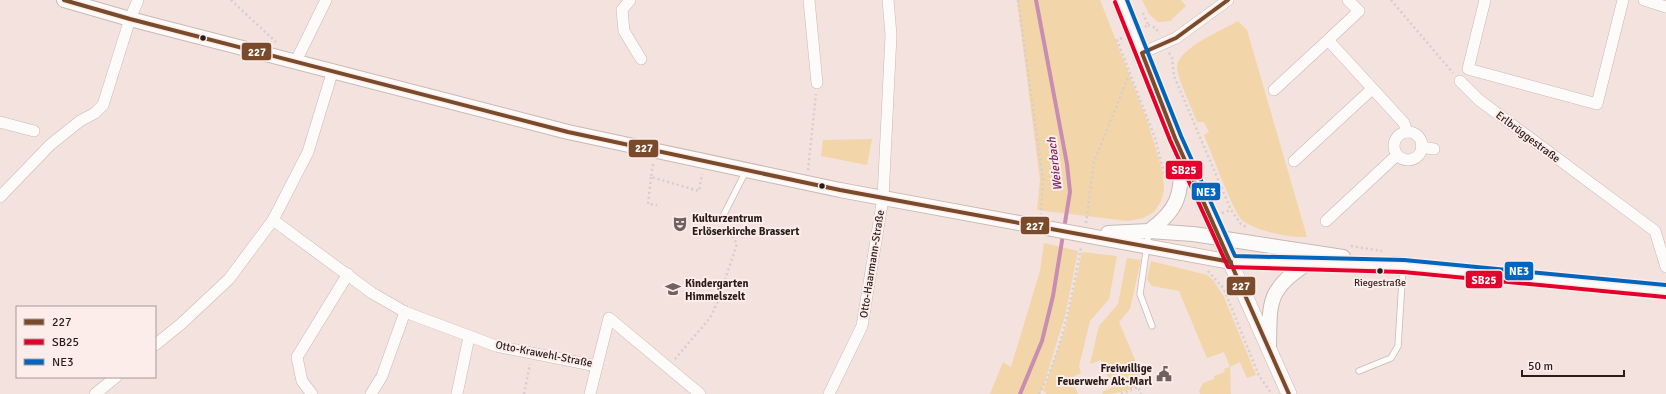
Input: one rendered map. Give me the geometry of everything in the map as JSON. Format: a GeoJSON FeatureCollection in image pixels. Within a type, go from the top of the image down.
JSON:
{"type":"FeatureCollection","features":[{"type":"Feature","properties":{"kind":"main road"},"geometry":{"type":"LineString","coordinates":[[1121,0],[1182,152],[1289,394]]}},
{"type":"Feature","properties":{"kind":"street"},"geometry":{"type":"LineString","coordinates":[[64,0],[130,19],[333,70],[568,132],[882,198],[1080,233],[1231,262],[1403,266]]}},
{"type":"Feature","properties":{"kind":"street"},"geometry":{"type":"LineString","coordinates":[[0,197],[50,145],[80,121],[95,113],[103,105],[130,19],[138,0]]}},
{"type":"Feature","properties":{"kind":"street"},"geometry":{"type":"LineString","coordinates":[[296,61],[326,0]]}},
{"type":"Feature","properties":{"kind":"street"},"geometry":{"type":"LineString","coordinates":[[630,0],[622,10],[624,31],[641,59]]}},
{"type":"Feature","properties":{"kind":"street"},"geometry":{"type":"LineString","coordinates":[[808,0],[817,83]]}},
{"type":"Feature","properties":{"kind":"street","name":"Otto-Haarmann-Straße"},"geometry":{"type":"LineString","coordinates":[[829,394],[862,326],[882,198],[891,35],[888,0]]}},
{"type":"Feature","properties":{"kind":"street"},"geometry":{"type":"LineString","coordinates":[[1142,53],[1176,38],[1228,0]]}},
{"type":"Feature","properties":{"kind":"street"},"geometry":{"type":"LineString","coordinates":[[1274,90],[1359,11],[1348,0]]}},
{"type":"Feature","properties":{"kind":"street"},"geometry":{"type":"LineString","coordinates":[[1485,0],[1468,69],[1597,104],[1622,0]]}},
{"type":"Feature","properties":{"kind":"street"},"geometry":{"type":"LineString","coordinates":[[1644,0],[1666,7]]}},
{"type":"Feature","properties":{"kind":"street"},"geometry":{"type":"LineString","coordinates":[[1328,40],[1404,123],[1407,132],[1418,137],[1421,147],[1418,154],[1412,159],[1404,159],[1398,155],[1394,148],[1395,140],[1400,135],[1407,132]]}},
{"type":"Feature","properties":{"kind":"street"},"geometry":{"type":"LineString","coordinates":[[156,344],[181,324],[229,278],[273,220],[308,152],[333,70]]}},
{"type":"Feature","properties":{"kind":"street","name":"Erlbrüggestraße"},"geometry":{"type":"LineString","coordinates":[[1460,81],[1479,100],[1655,231],[1666,267]]}},
{"type":"Feature","properties":{"kind":"street"},"geometry":{"type":"LineString","coordinates":[[1294,161],[1372,89]]}},
{"type":"Feature","properties":{"kind":"street"},"geometry":{"type":"LineString","coordinates":[[0,122],[34,131]]}},
{"type":"Feature","properties":{"kind":"street"},"geometry":{"type":"LineString","coordinates":[[1421,147],[1434,149]]}},
{"type":"Feature","properties":{"kind":"street"},"geometry":{"type":"LineString","coordinates":[[1149,231],[1165,220],[1177,202],[1180,191],[1182,152]]}},
{"type":"Feature","properties":{"kind":"street"},"geometry":{"type":"LineString","coordinates":[[1326,221],[1398,155]]}},
{"type":"Feature","properties":{"kind":"street","name":"Otto-Krawehl-Straße"},"geometry":{"type":"LineString","coordinates":[[273,220],[372,293],[405,312],[496,346],[597,366],[609,318],[700,394]]}},
{"type":"Feature","properties":{"kind":"street"},"geometry":{"type":"LineString","coordinates":[[1080,233],[1149,231],[1193,234],[1403,266],[1666,291]]}},
{"type":"Feature","properties":{"kind":"street"},"geometry":{"type":"LineString","coordinates":[[1269,348],[1270,310],[1275,292],[1281,282],[1305,264]]}},
{"type":"Feature","properties":{"kind":"street"},"geometry":{"type":"LineString","coordinates":[[312,394],[302,381],[297,357],[348,274]]}},
{"type":"Feature","properties":{"kind":"street"},"geometry":{"type":"LineString","coordinates":[[371,394],[382,376],[405,312]]}},
{"type":"Feature","properties":{"kind":"street"},"geometry":{"type":"LineString","coordinates":[[457,394],[469,337]]}},
{"type":"Feature","properties":{"kind":"street"},"geometry":{"type":"LineString","coordinates":[[590,394],[597,366]]}},
{"type":"Feature","properties":{"kind":"street"},"geometry":{"type":"LineString","coordinates":[[95,394],[115,378]]}},
{"type":"Feature","properties":{"kind":"lane"},"geometry":{"type":"LineString","coordinates":[[722,218],[746,170]]}},
{"type":"Feature","properties":{"kind":"lane"},"geometry":{"type":"LineString","coordinates":[[1149,231],[1140,294],[1152,326]]}},
{"type":"Feature","properties":{"kind":"lane"},"geometry":{"type":"LineString","coordinates":[[1359,371],[1391,358],[1398,346],[1403,266]]}},
{"type":"Feature","properties":{"kind":"path"},"geometry":{"type":"LineString","coordinates":[[231,0],[279,46]]}},
{"type":"Feature","properties":{"kind":"path"},"geometry":{"type":"LineString","coordinates":[[1018,0],[1043,180],[1043,227]]}},
{"type":"Feature","properties":{"kind":"path"},"geometry":{"type":"LineString","coordinates":[[1391,0],[1460,81]]}},
{"type":"Feature","properties":{"kind":"path"},"geometry":{"type":"LineString","coordinates":[[1148,25],[1156,28],[1172,58],[1174,76],[1231,210],[1241,224],[1252,230]]}},
{"type":"Feature","properties":{"kind":"path"},"geometry":{"type":"LineString","coordinates":[[1129,75],[1155,138],[1166,182]]}},
{"type":"Feature","properties":{"kind":"path"},"geometry":{"type":"LineString","coordinates":[[807,183],[817,83]]}},
{"type":"Feature","properties":{"kind":"path"},"geometry":{"type":"LineString","coordinates":[[648,208],[655,150]]}},
{"type":"Feature","properties":{"kind":"path"},"geometry":{"type":"LineString","coordinates":[[651,178],[699,191],[705,162]]}},
{"type":"Feature","properties":{"kind":"path"},"geometry":{"type":"LineString","coordinates":[[648,204],[658,205]]}},
{"type":"Feature","properties":{"kind":"path"},"geometry":{"type":"LineString","coordinates":[[1212,217],[1231,210]]}},
{"type":"Feature","properties":{"kind":"path"},"geometry":{"type":"LineString","coordinates":[[668,367],[710,318],[718,301],[737,244],[722,218]]}},
{"type":"Feature","properties":{"kind":"path"},"geometry":{"type":"LineString","coordinates":[[1349,246],[1387,251]]}},
{"type":"Feature","properties":{"kind":"path"},"geometry":{"type":"LineString","coordinates":[[1196,255],[1197,269],[1208,271],[1224,289],[1259,376],[1272,394]]}},
{"type":"Feature","properties":{"kind":"path"},"geometry":{"type":"LineString","coordinates":[[524,394],[533,354]]}},
{"type":"Feature","properties":{"kind":"path"},"geometry":{"type":"LineString","coordinates":[[1121,394],[1138,387],[1141,394]]}},
{"type":"Feature","properties":{"kind":"shaded area"},"geometry":{"type":"Polygon","coordinates":[[[1017,0],[1100,0],[1147,120],[1163,174],[1164,190],[1161,201],[1154,212],[1143,218],[1128,221],[1037,210],[1040,180],[1017,0]]]}},
{"type":"Feature","properties":{"kind":"shaded area"},"geometry":{"type":"Polygon","coordinates":[[[1142,0],[1181,0],[1186,6],[1170,21],[1158,22],[1149,14],[1142,0]]]}},
{"type":"Feature","properties":{"kind":"shaded area"},"geometry":{"type":"Polygon","coordinates":[[[1238,21],[1247,30],[1307,237],[1273,233],[1248,224],[1238,215],[1204,135],[1209,132],[1204,122],[1197,122],[1177,71],[1177,66],[1180,59],[1186,52],[1203,40],[1238,21]]]}},
{"type":"Feature","properties":{"kind":"shaded area"},"geometry":{"type":"Polygon","coordinates":[[[872,139],[867,165],[821,156],[823,140],[872,139]]]}},
{"type":"Feature","properties":{"kind":"shaded area"},"geometry":{"type":"Polygon","coordinates":[[[1044,243],[1078,251],[1065,316],[1042,390],[1039,394],[990,394],[1003,362],[1011,367],[1040,271],[1044,243]]]}},
{"type":"Feature","properties":{"kind":"shaded area"},"geometry":{"type":"Polygon","coordinates":[[[1082,252],[1117,256],[1109,299],[1090,321],[1079,366],[1081,373],[1071,378],[1078,394],[1047,394],[1043,391],[1065,329],[1082,252]]]}},
{"type":"Feature","properties":{"kind":"shaded area"},"geometry":{"type":"Polygon","coordinates":[[[1127,258],[1141,260],[1130,309],[1119,322],[1144,381],[1124,391],[1103,394],[1102,392],[1112,387],[1101,360],[1090,364],[1099,326],[1118,304],[1127,258]]]}},
{"type":"Feature","properties":{"kind":"shaded area"},"geometry":{"type":"Polygon","coordinates":[[[1151,261],[1207,275],[1213,280],[1224,297],[1256,375],[1247,378],[1240,362],[1230,367],[1224,352],[1207,358],[1179,291],[1152,286],[1147,279],[1151,261]]]}},
{"type":"Feature","properties":{"kind":"shaded area"},"geometry":{"type":"Polygon","coordinates":[[[1230,367],[1231,394],[1200,394],[1199,391],[1203,383],[1214,379],[1214,376],[1225,372],[1224,369],[1230,367]]]}},
{"type":"Feature","properties":{"kind":"waterway","name":"Weierbach"},"geometry":{"type":"LineString","coordinates":[[1020,394],[1042,341],[1053,296],[1070,192],[1067,164],[1036,0]]}},
{"type":"Feature","properties":{"kind":"transit line","name":"227"},"geometry":{"type":"LineString","coordinates":[[64,0],[130,19],[568,132],[840,190],[1231,262]]}},
{"type":"Feature","properties":{"kind":"transit line","name":"NE3"},"geometry":{"type":"LineString","coordinates":[[1127,0],[1181,136],[1235,256],[1404,260],[1666,285]]}},
{"type":"Feature","properties":{"kind":"transit line","name":"227"},"geometry":{"type":"LineString","coordinates":[[1228,0],[1176,38],[1142,53],[1175,138],[1289,394]]}},
{"type":"Feature","properties":{"kind":"transit line","name":"SB25"},"geometry":{"type":"LineString","coordinates":[[1115,2],[1170,140],[1228,267],[1403,272],[1665,297]]}},
{"type":"Feature","properties":{"kind":"place","name":"Kulturzentrum Erlöserkirche Brassert"},"geometry":{"type":"Point","coordinates":[680,224]}},
{"type":"Feature","properties":{"kind":"place","name":"Riegestraße"},"geometry":{"type":"Point","coordinates":[1380,271]}},
{"type":"Feature","properties":{"kind":"place","name":"Kindergarten Himmelszelt"},"geometry":{"type":"Point","coordinates":[673,289]}},
{"type":"Feature","properties":{"kind":"place","name":"Freiwillige Feuerwehr Alt-Marl"},"geometry":{"type":"Point","coordinates":[1164,374]}}]}
